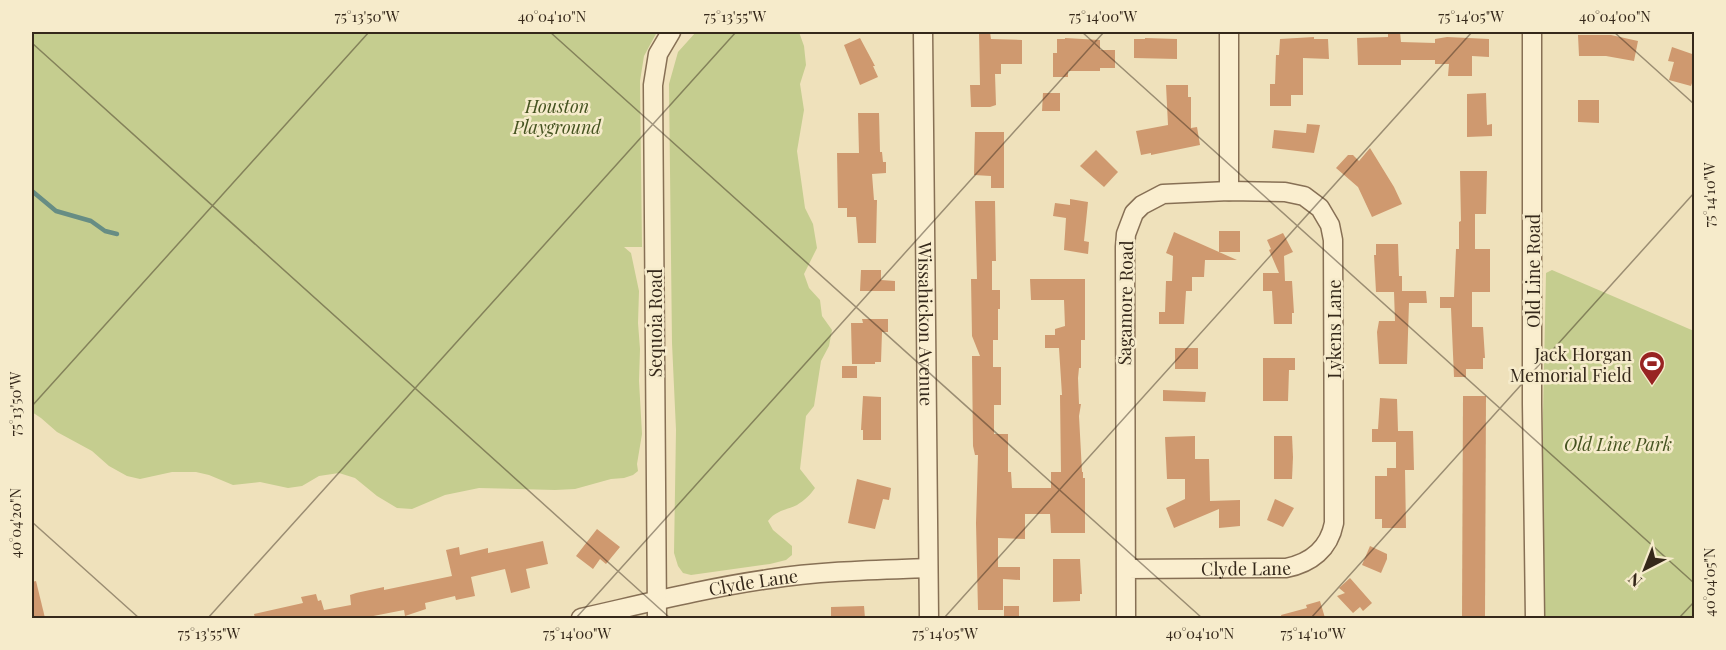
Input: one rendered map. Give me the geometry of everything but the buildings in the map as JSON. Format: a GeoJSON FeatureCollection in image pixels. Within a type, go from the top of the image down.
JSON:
{"type":"FeatureCollection","features":[{"type":"Feature","properties":{"kind":"street","name":"Sequoia Road"},"geometry":{"type":"LineString","coordinates":[[657,610],[652,85],[658,54],[671,32]]}},
{"type":"Feature","properties":{"kind":"street","name":"Wissahickon Avenue"},"geometry":{"type":"LineString","coordinates":[[923,32],[929,618]]}},
{"type":"Feature","properties":{"kind":"street"},"geometry":{"type":"LineString","coordinates":[[1229,32],[1229,191]]}},
{"type":"Feature","properties":{"kind":"street","name":"Old Line Road"},"geometry":{"type":"LineString","coordinates":[[1532,32],[1532,404],[1535,618]]}},
{"type":"Feature","properties":{"kind":"street","name":"Lykens Lane"},"geometry":{"type":"LineString","coordinates":[[1229,191],[1285,192],[1304,196],[1326,216],[1332,232],[1334,523],[1324,548]]}},
{"type":"Feature","properties":{"kind":"street","name":"Sagamore Road"},"geometry":{"type":"LineString","coordinates":[[1126,618],[1126,234],[1134,213],[1151,199],[1175,192],[1229,191]]}},
{"type":"Feature","properties":{"kind":"street","name":"Clyde Lane"},"geometry":{"type":"LineString","coordinates":[[1126,569],[1286,568],[1307,562],[1324,548]]}},
{"type":"Feature","properties":{"kind":"street","name":"Clyde Lane"},"geometry":{"type":"LineString","coordinates":[[581,618],[657,610],[730,585],[779,577],[838,571],[928,568]]}},
{"type":"Feature","properties":{"kind":"green space","name":"Houston Playground"},"geometry":{"type":"Polygon","coordinates":[[[32,32],[657,32],[644,56],[640,81],[642,247],[624,247],[631,253],[639,291],[639,381],[642,434],[638,471],[624,478],[611,479],[575,489],[479,488],[445,495],[412,509],[397,508],[377,496],[355,478],[339,473],[319,476],[302,486],[288,488],[260,482],[233,485],[196,472],[172,472],[140,479],[127,476],[109,466],[92,451],[57,432],[32,412],[32,32]]]}},
{"type":"Feature","properties":{"kind":"green space"},"geometry":{"type":"Polygon","coordinates":[[[696,32],[799,32],[804,46],[806,65],[800,84],[804,110],[797,151],[805,208],[813,224],[817,248],[804,274],[809,288],[820,300],[822,316],[832,330],[829,346],[821,361],[814,406],[806,416],[800,469],[815,488],[800,503],[778,512],[768,521],[773,530],[792,546],[792,555],[786,560],[770,564],[691,575],[683,573],[674,553],[676,430],[672,343],[669,84],[678,52],[696,32]]]}},
{"type":"Feature","properties":{"kind":"green space","name":"Old Line Park"},"geometry":{"type":"Polygon","coordinates":[[[1552,270],[1694,331],[1694,618],[1543,618],[1542,460],[1546,273],[1552,270]]]}},
{"type":"Feature","properties":{"kind":"waterway"},"geometry":{"type":"LineString","coordinates":[[32,191],[56,211],[91,221],[105,231],[117,234]]}},
{"type":"Feature","properties":{"kind":"place","name":"Jack Horgan Memorial Field"},"geometry":{"type":"Point","coordinates":[1652,387]}}]}
